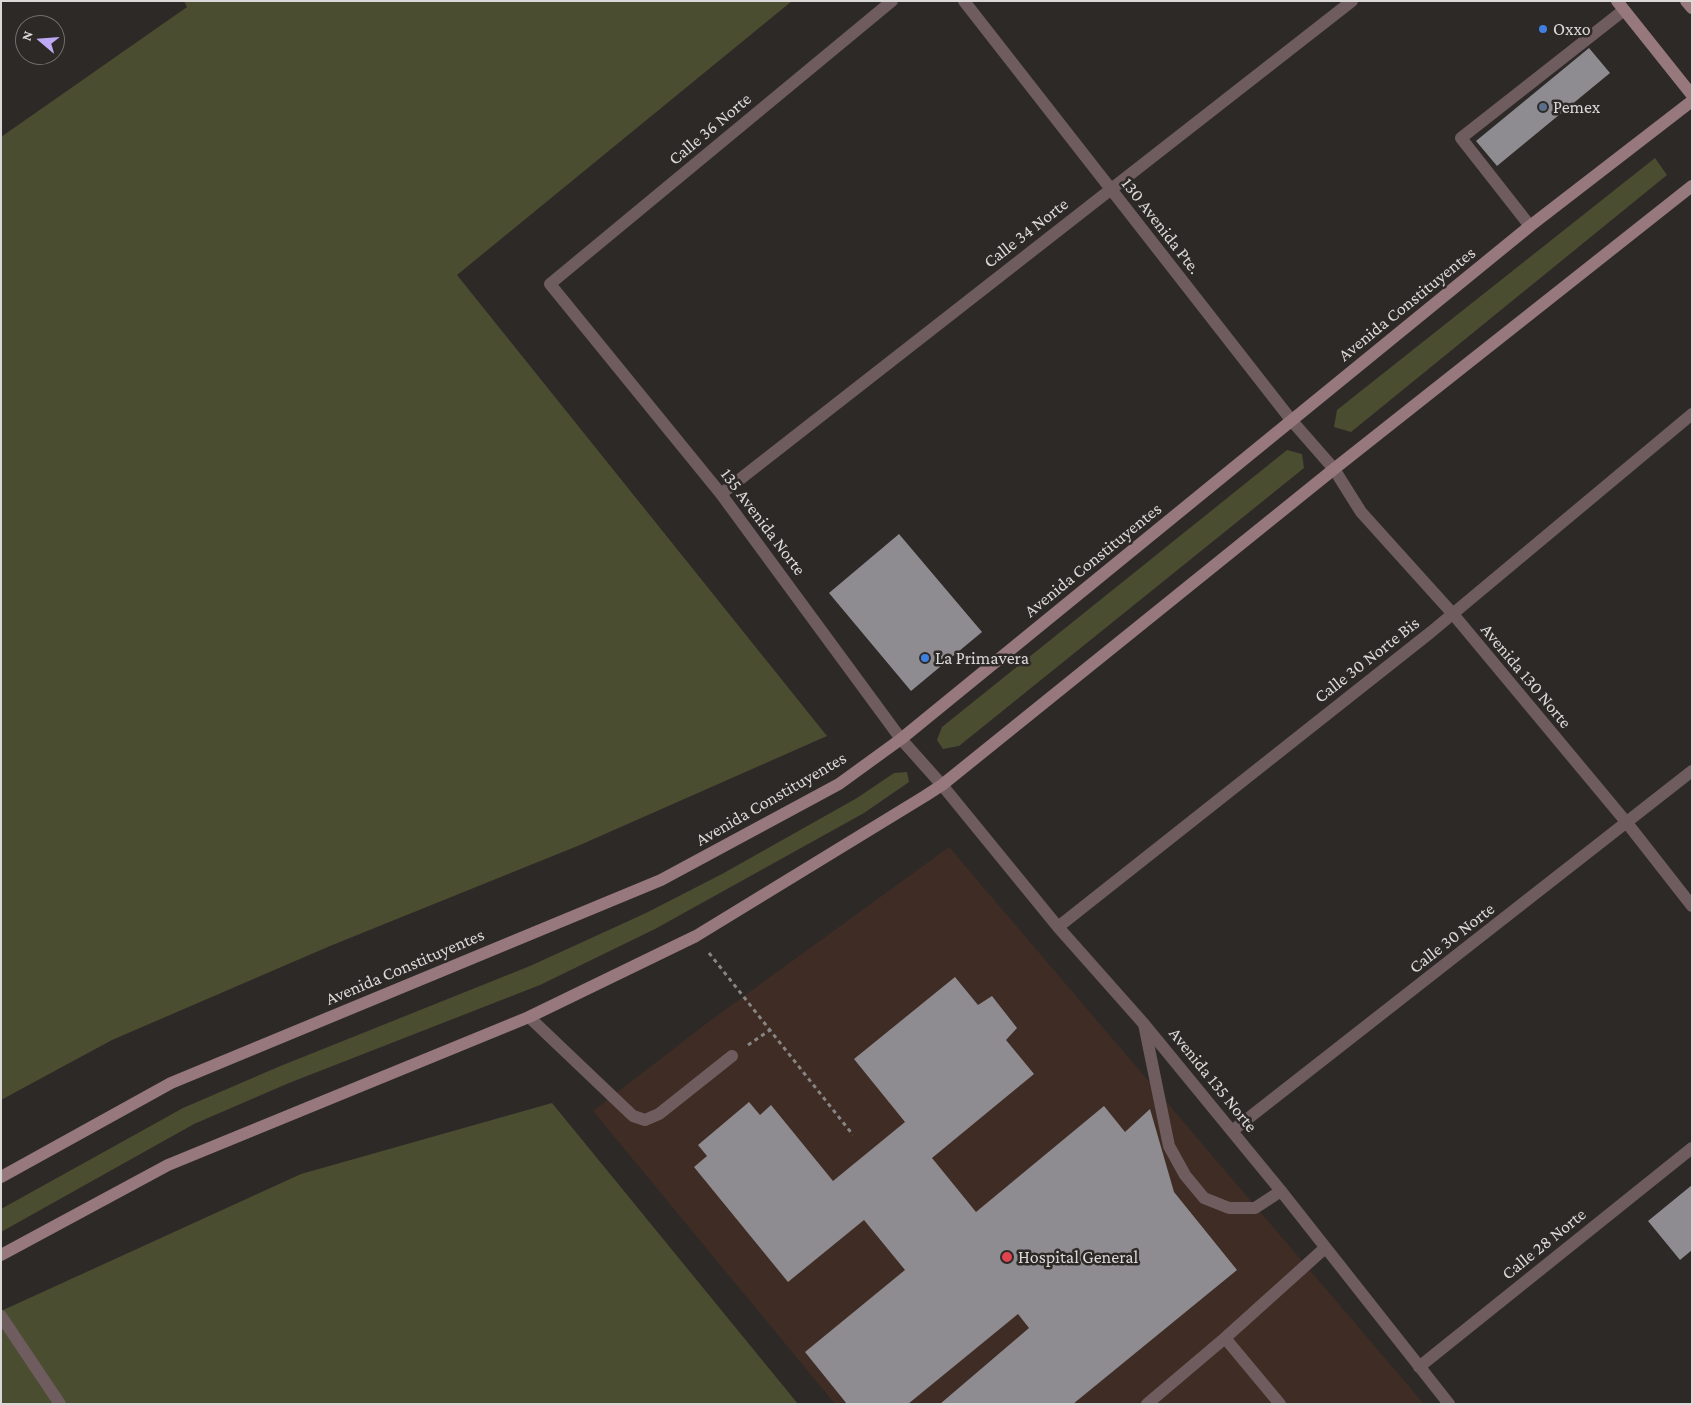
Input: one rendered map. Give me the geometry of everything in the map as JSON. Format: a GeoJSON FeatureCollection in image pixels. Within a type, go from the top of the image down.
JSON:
{"type":"FeatureCollection","features":[{"type":"Feature","properties":{"kind":"main road"},"geometry":{"type":"LineString","coordinates":[[1686,1],[1692,8]]}},
{"type":"Feature","properties":{"kind":"main road"},"geometry":{"type":"LineString","coordinates":[[1621,6],[1692,95]]}},
{"type":"Feature","properties":{"kind":"main road","name":"Avenida Constituyentes"},"geometry":{"type":"LineString","coordinates":[[1,1177],[171,1083],[661,880],[839,784],[901,739],[1530,226],[1692,101]]}},
{"type":"Feature","properties":{"kind":"main road"},"geometry":{"type":"LineString","coordinates":[[1,1255],[168,1165],[529,1017],[696,936],[942,785],[1334,468],[1692,186]]}},
{"type":"Feature","properties":{"kind":"street","name":"Calle 36 Norte"},"geometry":{"type":"LineString","coordinates":[[550,284],[892,1]]}},
{"type":"Feature","properties":{"kind":"street","name":"130 Avenida Pte."},"geometry":{"type":"LineString","coordinates":[[964,1],[1292,421],[1334,468]]}},
{"type":"Feature","properties":{"kind":"street","name":"Calle 34 Norte"},"geometry":{"type":"LineString","coordinates":[[721,494],[1352,1]]}},
{"type":"Feature","properties":{"kind":"street"},"geometry":{"type":"LineString","coordinates":[[1530,226],[1461,138],[1621,6]]}},
{"type":"Feature","properties":{"kind":"street","name":"135 Avenida Norte"},"geometry":{"type":"LineString","coordinates":[[550,284],[721,494],[901,739],[942,785]]}},
{"type":"Feature","properties":{"kind":"street","name":"Calle 30 Norte Bis"},"geometry":{"type":"LineString","coordinates":[[1058,927],[1452,614],[1692,414]]}},
{"type":"Feature","properties":{"kind":"street","name":"Avenida 130 Norte"},"geometry":{"type":"LineString","coordinates":[[1334,468],[1361,512],[1452,614],[1627,823],[1692,906]]}},
{"type":"Feature","properties":{"kind":"street","name":"Calle 30 Norte"},"geometry":{"type":"LineString","coordinates":[[1232,1131],[1692,771]]}},
{"type":"Feature","properties":{"kind":"street","name":"Avenida 135 Norte"},"geometry":{"type":"LineString","coordinates":[[942,785],[1058,927],[1144,1024],[1232,1131],[1449,1404]]}},
{"type":"Feature","properties":{"kind":"street"},"geometry":{"type":"LineString","coordinates":[[529,1017],[633,1116],[646,1120],[659,1114],[732,1056]]}},
{"type":"Feature","properties":{"kind":"street"},"geometry":{"type":"LineString","coordinates":[[1144,1024],[1169,1146],[1185,1175],[1204,1198],[1229,1208],[1255,1208],[1281,1191]]}},
{"type":"Feature","properties":{"kind":"street","name":"Calle 28 Norte"},"geometry":{"type":"LineString","coordinates":[[1419,1367],[1692,1148]]}},
{"type":"Feature","properties":{"kind":"street"},"geometry":{"type":"LineString","coordinates":[[1147,1404],[1225,1338],[1325,1248]]}},
{"type":"Feature","properties":{"kind":"street"},"geometry":{"type":"LineString","coordinates":[[1,1316],[60,1404]]}},
{"type":"Feature","properties":{"kind":"street"},"geometry":{"type":"LineString","coordinates":[[1225,1338],[1280,1404]]}},
{"type":"Feature","properties":{"kind":"path"},"geometry":{"type":"LineString","coordinates":[[696,936],[853,1135]]}},
{"type":"Feature","properties":{"kind":"shaded area","name":"Hospital General"},"geometry":{"type":"Polygon","coordinates":[[[949,847],[1424,1404],[835,1404],[593,1111],[711,1020],[949,847]]]}},
{"type":"Feature","properties":{"kind":"green space"},"geometry":{"type":"Polygon","coordinates":[[[184,1],[792,1],[457,275],[827,736],[580,845],[330,946],[112,1040],[1,1100],[1,137],[187,7],[184,1]]]}},
{"type":"Feature","properties":{"kind":"green space"},"geometry":{"type":"Polygon","coordinates":[[[1655,158],[1667,175],[1351,432],[1334,427],[1337,410],[1655,158]]]}},
{"type":"Feature","properties":{"kind":"green space"},"geometry":{"type":"Polygon","coordinates":[[[1287,450],[1302,454],[1304,468],[959,746],[943,749],[937,740],[942,727],[1287,450]]]}},
{"type":"Feature","properties":{"kind":"green space"},"geometry":{"type":"Polygon","coordinates":[[[907,772],[909,782],[864,813],[655,929],[540,985],[289,1083],[194,1124],[1,1232],[1,1209],[183,1108],[278,1067],[530,966],[646,913],[722,874],[857,798],[894,773],[907,772]]]}},
{"type":"Feature","properties":{"kind":"green space"},"geometry":{"type":"Polygon","coordinates":[[[552,1103],[798,1404],[1,1404],[1,1311],[301,1174],[552,1103]]]}},
{"type":"Feature","properties":{"kind":"building","name":"Pemex"},"geometry":{"type":"Polygon","coordinates":[[[1589,48],[1610,73],[1497,166],[1476,141],[1589,48]]]}},
{"type":"Feature","properties":{"kind":"building"},"geometry":{"type":"Polygon","coordinates":[[[899,534],[982,632],[911,691],[829,593],[899,534]]]}},
{"type":"Feature","properties":{"kind":"building"},"geometry":{"type":"Polygon","coordinates":[[[955,977],[978,1005],[992,996],[1017,1028],[1006,1040],[1034,1074],[932,1158],[976,1212],[1104,1106],[1125,1132],[1150,1109],[1174,1192],[1237,1270],[1073,1404],[940,1404],[1029,1328],[1018,1314],[908,1404],[847,1404],[805,1352],[905,1270],[864,1220],[788,1282],[694,1167],[707,1156],[698,1145],[749,1102],[760,1115],[771,1105],[833,1181],[905,1122],[854,1059],[955,977]]]}},
{"type":"Feature","properties":{"kind":"building"},"geometry":{"type":"Polygon","coordinates":[[[1692,1185],[1692,1250],[1680,1260],[1648,1221],[1692,1185]]]}},
{"type":"Feature","properties":{"kind":"place","name":"Oxxo"},"geometry":{"type":"Point","coordinates":[1543,29]}},
{"type":"Feature","properties":{"kind":"place","name":"Pemex"},"geometry":{"type":"Point","coordinates":[1543,107]}},
{"type":"Feature","properties":{"kind":"place","name":"La Primavera"},"geometry":{"type":"Point","coordinates":[925,658]}},
{"type":"Feature","properties":{"kind":"place","name":"Hospital General"},"geometry":{"type":"Point","coordinates":[1007,1257]}}]}
